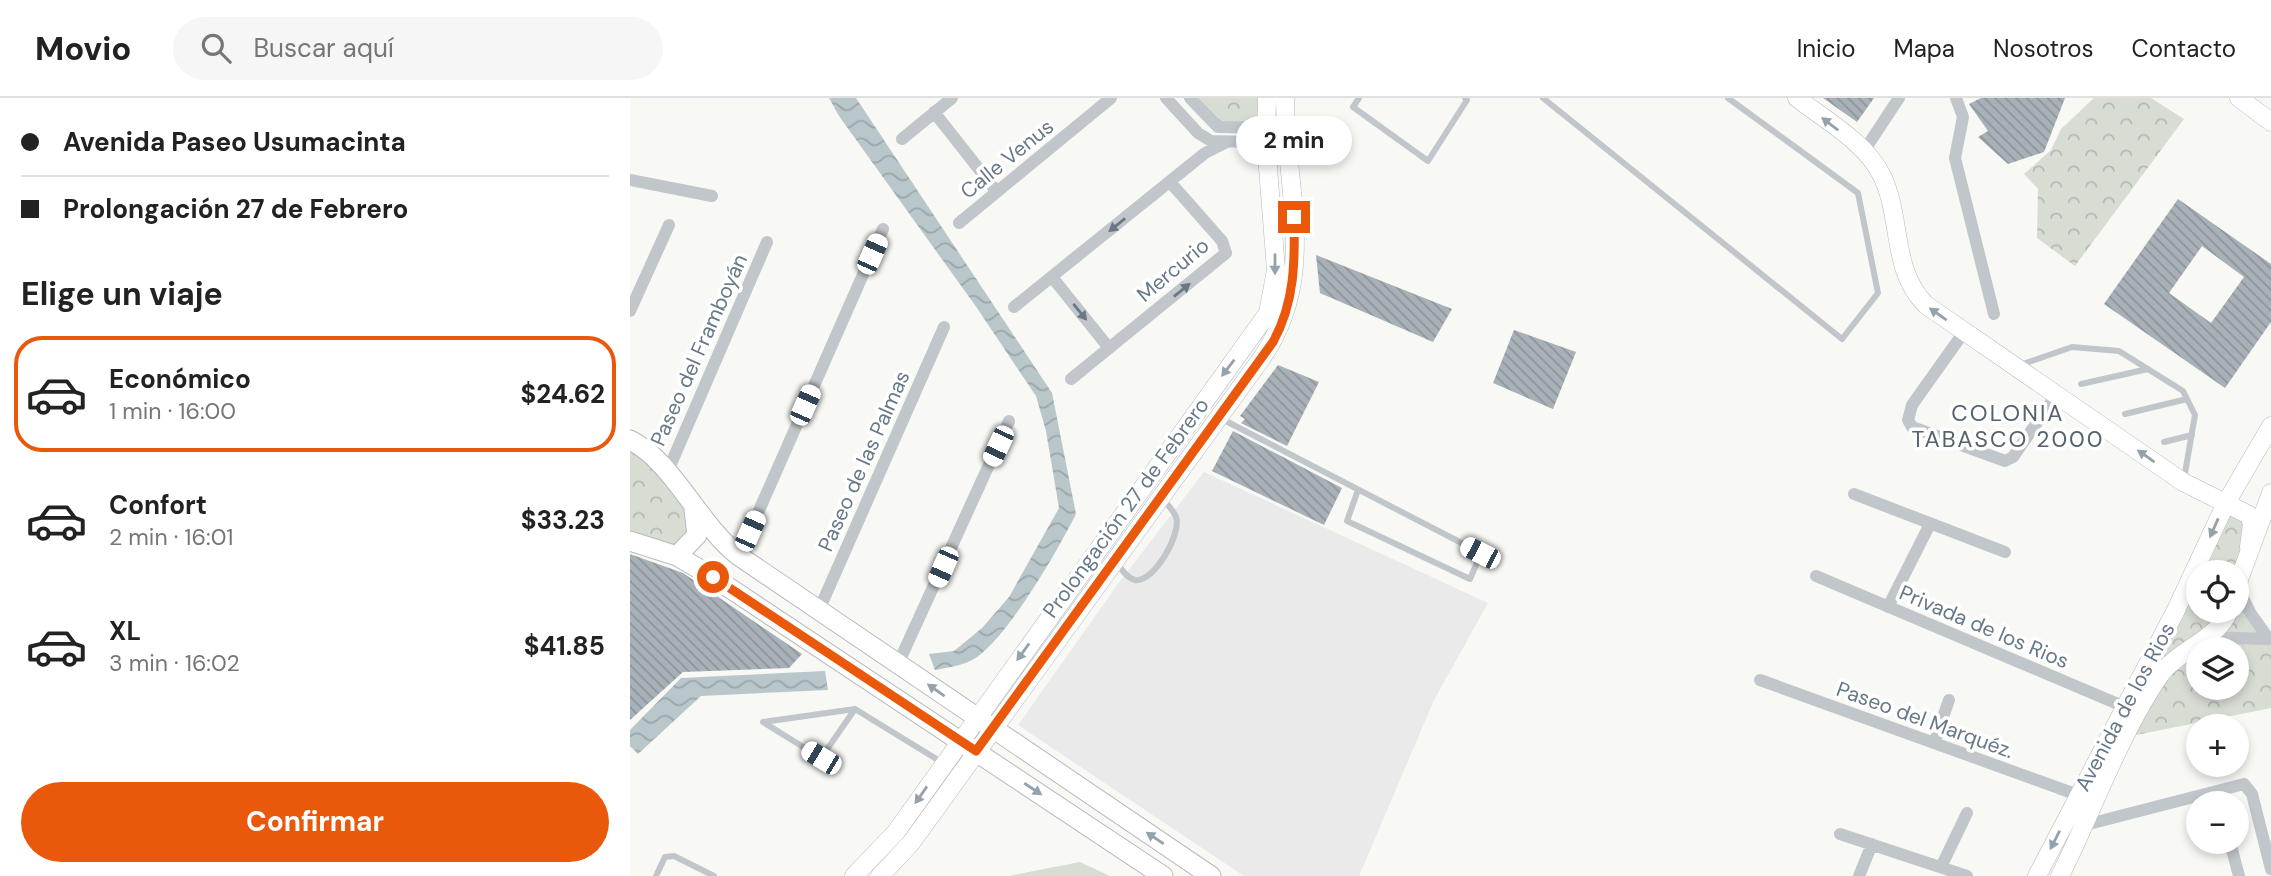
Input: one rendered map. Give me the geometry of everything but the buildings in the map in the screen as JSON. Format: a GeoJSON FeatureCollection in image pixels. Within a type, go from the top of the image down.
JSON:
{"type":"FeatureCollection","features":[{"type":"Feature","properties":{"kind":"main road","name":"Prolongación 27 de Febrero"},"geometry":{"type":"LineString","coordinates":[[854,876],[895,832],[1268,313],[1276,270],[1266,135],[1268,98]]}},
{"type":"Feature","properties":{"kind":"main road","name":"Prolongación 27 de Febrero"},"geometry":{"type":"LineString","coordinates":[[880,876],[911,843],[1273,342],[1288,309],[1294,240],[1285,98]]}},
{"type":"Feature","properties":{"kind":"main road"},"geometry":{"type":"LineString","coordinates":[[1797,98],[1874,162],[1887,187],[1899,255],[1909,281],[1926,305],[2183,482],[2249,515],[2252,524],[2249,547]]}},
{"type":"Feature","properties":{"kind":"main road"},"geometry":{"type":"LineString","coordinates":[[2239,98],[2271,122]]}},
{"type":"Feature","properties":{"kind":"main road","name":"Avenida de los Rios"},"geometry":{"type":"LineString","coordinates":[[2060,876],[2085,825],[2131,709],[2226,503],[2271,426]]}},
{"type":"Feature","properties":{"kind":"main road"},"geometry":{"type":"LineString","coordinates":[[630,440],[645,449],[719,540],[739,556],[1211,876]]}},
{"type":"Feature","properties":{"kind":"main road"},"geometry":{"type":"LineString","coordinates":[[2245,560],[2271,493]]}},
{"type":"Feature","properties":{"kind":"main road"},"geometry":{"type":"LineString","coordinates":[[677,556],[697,535],[694,509]]}},
{"type":"Feature","properties":{"kind":"main road"},"geometry":{"type":"LineString","coordinates":[[630,541],[677,556],[960,739],[1163,876]]}},
{"type":"Feature","properties":{"kind":"main road","name":"Avenida de los Rios"},"geometry":{"type":"LineString","coordinates":[[2205,637],[2218,623]]}},
{"type":"Feature","properties":{"kind":"main road","name":"Avenida de los Rios"},"geometry":{"type":"LineString","coordinates":[[2037,876],[2078,795],[2131,709],[2169,664],[2186,651]]}},
{"type":"Feature","properties":{"kind":"street"},"geometry":{"type":"LineString","coordinates":[[902,139],[952,98]]}},
{"type":"Feature","properties":{"kind":"street","name":"Calle Venus"},"geometry":{"type":"LineString","coordinates":[[959,223],[1111,98]]}},
{"type":"Feature","properties":{"kind":"street"},"geometry":{"type":"LineString","coordinates":[[1166,98],[1207,146]]}},
{"type":"Feature","properties":{"kind":"street"},"geometry":{"type":"LineString","coordinates":[[1190,98],[1211,123],[1221,127],[1266,135],[1287,135]]}},
{"type":"Feature","properties":{"kind":"street"},"geometry":{"type":"LineString","coordinates":[[1864,151],[1899,98]]}},
{"type":"Feature","properties":{"kind":"street"},"geometry":{"type":"LineString","coordinates":[[1956,98],[1963,117],[1955,158],[1994,314]]}},
{"type":"Feature","properties":{"kind":"street"},"geometry":{"type":"LineString","coordinates":[[934,112],[997,192]]}},
{"type":"Feature","properties":{"kind":"street"},"geometry":{"type":"LineString","coordinates":[[1014,307],[1170,182],[1207,146],[1221,127]]}},
{"type":"Feature","properties":{"kind":"street"},"geometry":{"type":"LineString","coordinates":[[1207,146],[1266,135]]}},
{"type":"Feature","properties":{"kind":"street"},"geometry":{"type":"LineString","coordinates":[[630,180],[712,196]]}},
{"type":"Feature","properties":{"kind":"street","name":"Mercurio"},"geometry":{"type":"LineString","coordinates":[[1070,379],[1226,253],[1222,241],[1170,182]]}},
{"type":"Feature","properties":{"kind":"street"},"geometry":{"type":"LineString","coordinates":[[630,312],[669,225]]}},
{"type":"Feature","properties":{"kind":"street"},"geometry":{"type":"LineString","coordinates":[[739,556],[883,229]]}},
{"type":"Feature","properties":{"kind":"street","name":"Paseo del Framboyán"},"geometry":{"type":"LineString","coordinates":[[667,473],[767,243]]}},
{"type":"Feature","properties":{"kind":"street"},"geometry":{"type":"LineString","coordinates":[[1052,276],[1109,348]]}},
{"type":"Feature","properties":{"kind":"street","name":"Paseo de las Palmas"},"geometry":{"type":"LineString","coordinates":[[819,610],[944,327]]}},
{"type":"Feature","properties":{"kind":"street"},"geometry":{"type":"LineString","coordinates":[[1964,332],[1913,404],[1908,417],[1912,427],[2005,461],[2013,457],[2056,395]]}},
{"type":"Feature","properties":{"kind":"street"},"geometry":{"type":"LineString","coordinates":[[898,664],[1009,421]]}},
{"type":"Feature","properties":{"kind":"street"},"geometry":{"type":"LineString","coordinates":[[1854,494],[2005,552]]}},
{"type":"Feature","properties":{"kind":"street"},"geometry":{"type":"LineString","coordinates":[[1888,607],[1930,524]]}},
{"type":"Feature","properties":{"kind":"street","name":"Privada de los Rios"},"geometry":{"type":"LineString","coordinates":[[1816,576],[2131,709]]}},
{"type":"Feature","properties":{"kind":"street"},"geometry":{"type":"LineString","coordinates":[[2249,610],[2270,639]]}},
{"type":"Feature","properties":{"kind":"street"},"geometry":{"type":"LineString","coordinates":[[2249,638],[2270,639]]}},
{"type":"Feature","properties":{"kind":"street","name":"Paseo del Marquéz."},"geometry":{"type":"LineString","coordinates":[[1759,680],[2078,795]]}},
{"type":"Feature","properties":{"kind":"street"},"geometry":{"type":"LineString","coordinates":[[1934,744],[1950,699]]}},
{"type":"Feature","properties":{"kind":"street"},"geometry":{"type":"LineString","coordinates":[[2085,825],[2241,783],[2249,788],[2271,869]]}},
{"type":"Feature","properties":{"kind":"street"},"geometry":{"type":"LineString","coordinates":[[1941,867],[1967,813]]}},
{"type":"Feature","properties":{"kind":"street"},"geometry":{"type":"LineString","coordinates":[[1840,834],[1967,876]]}},
{"type":"Feature","properties":{"kind":"street"},"geometry":{"type":"LineString","coordinates":[[1859,876],[1872,844]]}},
{"type":"Feature","properties":{"kind":"street"},"geometry":{"type":"LineString","coordinates":[[2233,854],[2239,876]]}},
{"type":"Feature","properties":{"kind":"lane"},"geometry":{"type":"LineString","coordinates":[[1359,98],[1353,107],[1428,161],[1467,100],[1465,98]]}},
{"type":"Feature","properties":{"kind":"lane"},"geometry":{"type":"LineString","coordinates":[[1543,98],[1842,339],[1878,293],[1858,193],[1728,98]]}},
{"type":"Feature","properties":{"kind":"lane"},"geometry":{"type":"LineString","coordinates":[[2015,366],[2072,347],[2119,351],[2183,391],[2195,415],[2183,482]]}},
{"type":"Feature","properties":{"kind":"lane"},"geometry":{"type":"LineString","coordinates":[[2081,384],[2148,369]]}},
{"type":"Feature","properties":{"kind":"lane"},"geometry":{"type":"LineString","coordinates":[[2125,414],[2187,399]]}},
{"type":"Feature","properties":{"kind":"lane"},"geometry":{"type":"LineString","coordinates":[[1217,417],[1480,553],[1470,579],[1347,521],[1358,490]]}},
{"type":"Feature","properties":{"kind":"lane"},"geometry":{"type":"LineString","coordinates":[[2164,442],[2192,435]]}},
{"type":"Feature","properties":{"kind":"lane"},"geometry":{"type":"LineString","coordinates":[[1114,560],[1128,577],[1138,580],[1148,577],[1159,565],[1177,529],[1176,517],[1161,495]]}},
{"type":"Feature","properties":{"kind":"lane"},"geometry":{"type":"LineString","coordinates":[[855,709],[821,758],[763,722],[855,709],[943,763]]}},
{"type":"Feature","properties":{"kind":"lane"},"geometry":{"type":"LineString","coordinates":[[656,876],[665,858],[674,856],[714,876]]}},
{"type":"Feature","properties":{"kind":"shaded area"},"geometry":{"type":"Polygon","coordinates":[[[1204,472],[1488,603],[1434,700],[1359,876],[1244,876],[1018,725],[1118,584],[1204,472]]]}},
{"type":"Feature","properties":{"kind":"green space"},"geometry":{"type":"Polygon","coordinates":[[[1190,98],[1267,98],[1267,127],[1218,127],[1190,98]]]}},
{"type":"Feature","properties":{"kind":"green space"},"geometry":{"type":"Polygon","coordinates":[[[2094,98],[2151,98],[2184,119],[2075,266],[2037,238],[2038,189],[2024,174],[2051,150],[2061,129],[2094,98]]]}},
{"type":"Feature","properties":{"kind":"green space"},"geometry":{"type":"Polygon","coordinates":[[[630,441],[695,516],[677,556],[630,540],[630,441]]]}},
{"type":"Feature","properties":{"kind":"green space"},"geometry":{"type":"Polygon","coordinates":[[[2226,503],[2249,515],[2241,560],[2202,560],[2226,503]]]}},
{"type":"Feature","properties":{"kind":"green space"},"geometry":{"type":"Polygon","coordinates":[[[2186,597],[2186,623],[2249,623],[2249,605],[2271,639],[2271,708],[2241,714],[2186,714],[2186,725],[2126,737],[2186,597]]]}},
{"type":"Feature","properties":{"kind":"green space"},"geometry":{"type":"Polygon","coordinates":[[[1080,862],[1110,876],[1009,876],[1080,862]]]}},
{"type":"Feature","properties":{"kind":"water"},"geometry":{"type":"Polygon","coordinates":[[[829,98],[856,98],[1052,393],[1076,514],[1018,612],[990,646],[977,657],[951,667],[935,670],[929,654],[954,651],[982,628],[1009,597],[1059,508],[1046,431],[1036,396],[829,98]]]}},
{"type":"Feature","properties":{"kind":"water"},"geometry":{"type":"Polygon","coordinates":[[[825,671],[828,690],[701,696],[638,754],[630,746],[630,730],[681,678],[825,671]]]}},
{"type":"Feature","properties":{"kind":"district","name":"COLONIA TABASCO 2000"},"geometry":{"type":"Point","coordinates":[2008,426]}},
{"type":"Feature","properties":{"kind":"route"},"geometry":{"type":"LineString","coordinates":[[713,577],[976,751],[1273,342],[1283,324],[1291,296],[1294,217]]}}]}
